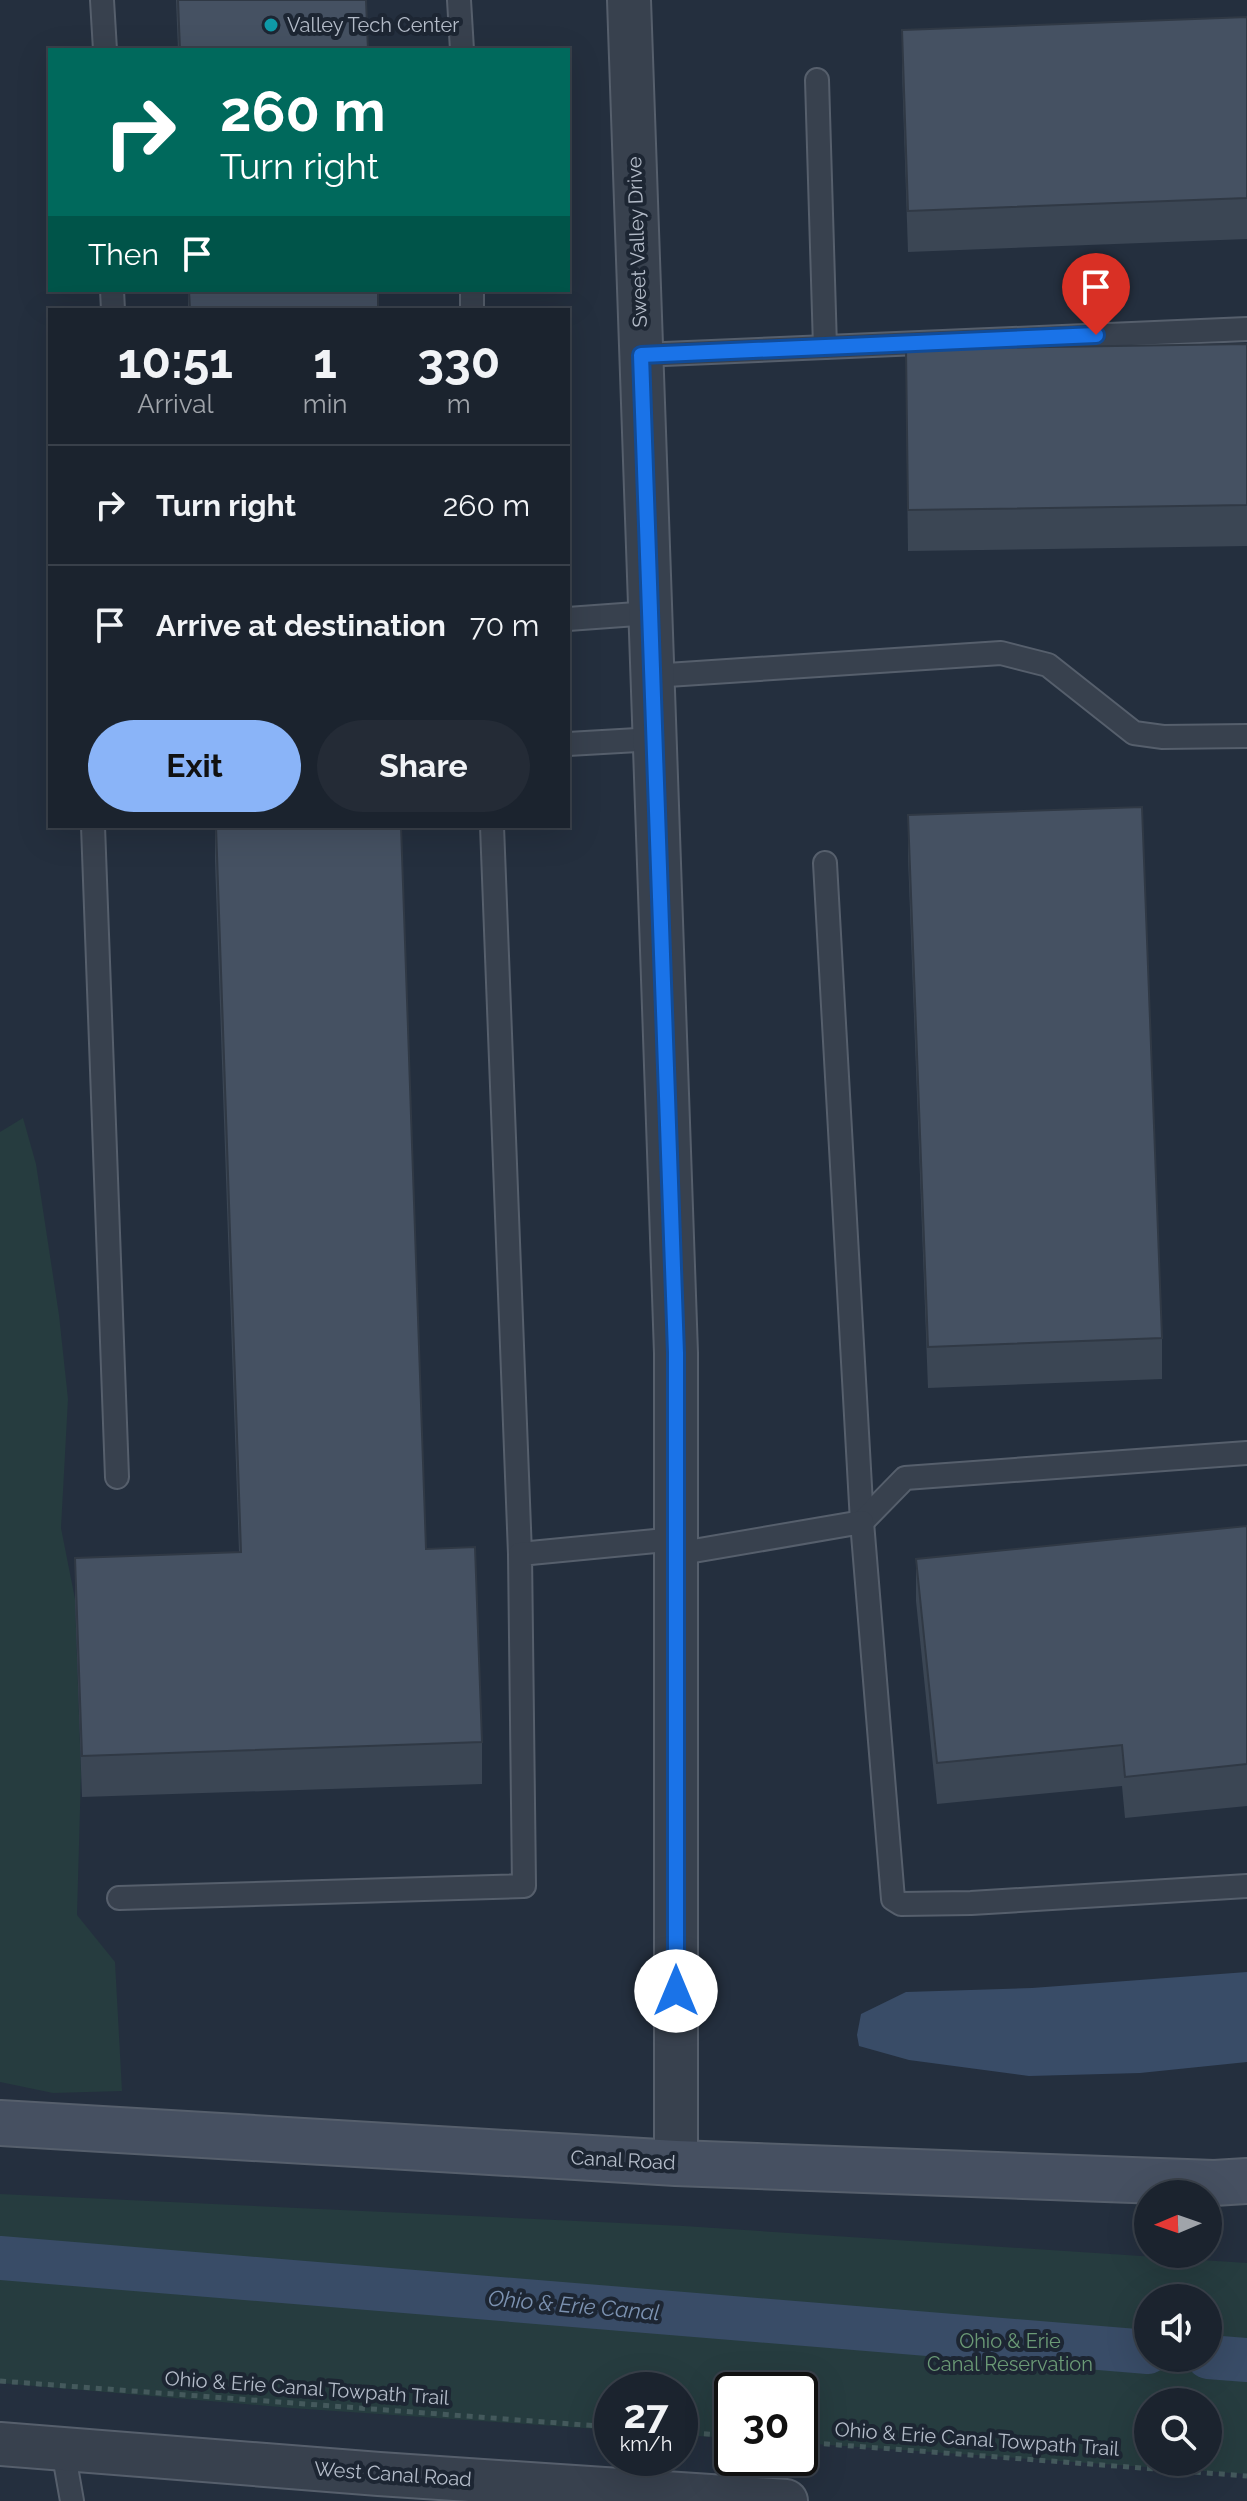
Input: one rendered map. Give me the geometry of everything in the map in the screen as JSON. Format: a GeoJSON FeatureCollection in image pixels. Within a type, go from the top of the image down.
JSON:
{"type":"FeatureCollection","features":[{"type":"Feature","properties":{"kind":"main road","name":"Canal Road"},"geometry":{"type":"LineString","coordinates":[[0,2123],[676,2163],[1214,2183],[1247,2181]]}},
{"type":"Feature","properties":{"kind":"street","name":"Sweet Valley Drive"},"geometry":{"type":"LineString","coordinates":[[629,0],[676,1338],[676,2163]]}},
{"type":"Feature","properties":{"kind":"street","name":"West Canal Road"},"geometry":{"type":"LineString","coordinates":[[0,2444],[786,2501]]}},
{"type":"Feature","properties":{"kind":"lane"},"geometry":{"type":"LineString","coordinates":[[102,0],[105,48]]}},
{"type":"Feature","properties":{"kind":"lane"},"geometry":{"type":"LineString","coordinates":[[459,0],[462,48]]}},
{"type":"Feature","properties":{"kind":"lane"},"geometry":{"type":"LineString","coordinates":[[817,80],[825,347]]}},
{"type":"Feature","properties":{"kind":"lane"},"geometry":{"type":"LineString","coordinates":[[641,355],[1247,329]]}},
{"type":"Feature","properties":{"kind":"lane"},"geometry":{"type":"LineString","coordinates":[[570,619],[650,613]]}},
{"type":"Feature","properties":{"kind":"lane"},"geometry":{"type":"LineString","coordinates":[[652,676],[1001,653],[1048,665],[1134,733],[1163,737],[1247,736]]}},
{"type":"Feature","properties":{"kind":"lane"},"geometry":{"type":"LineString","coordinates":[[570,744],[655,739]]}},
{"type":"Feature","properties":{"kind":"lane"},"geometry":{"type":"LineString","coordinates":[[93,828],[117,1477]]}},
{"type":"Feature","properties":{"kind":"lane"},"geometry":{"type":"LineString","coordinates":[[119,1898],[524,1886],[520,1554],[492,828]]}},
{"type":"Feature","properties":{"kind":"lane"},"geometry":{"type":"LineString","coordinates":[[825,863],[862,1522],[893,1899],[901,1904],[971,1903],[1247,1886]]}},
{"type":"Feature","properties":{"kind":"lane"},"geometry":{"type":"LineString","coordinates":[[520,1554],[676,1547],[862,1522],[905,1478],[1247,1453]]}},
{"type":"Feature","properties":{"kind":"lane"},"geometry":{"type":"LineString","coordinates":[[63,2450],[72,2501]]}},
{"type":"Feature","properties":{"kind":"path","name":"Ohio & Erie Canal Towpath Trail"},"geometry":{"type":"LineString","coordinates":[[0,2381],[594,2426]]}},
{"type":"Feature","properties":{"kind":"path","name":"Ohio & Erie Canal Towpath Trail"},"geometry":{"type":"LineString","coordinates":[[818,2443],[1247,2476]]}},
{"type":"Feature","properties":{"kind":"green space"},"geometry":{"type":"Polygon","coordinates":[[[23,1118],[36,1164],[59,1315],[68,1399],[61,1528],[75,1599],[81,1774],[77,1915],[115,1962],[122,2091],[53,2093],[0,2082],[0,1132],[23,1118]]]}},
{"type":"Feature","properties":{"kind":"green space","name":"Ohio & Erie Canal Reservation"},"geometry":{"type":"Polygon","coordinates":[[[0,2194],[684,2226],[1134,2256],[1134,2268],[1222,2268],[1222,2261],[1247,2263],[1247,2474],[1222,2472],[1222,2388],[1134,2388],[1134,2466],[818,2444],[818,2372],[714,2372],[714,2437],[698,2436],[698,2372],[594,2372],[594,2429],[291,2408],[0,2383],[0,2194]]]}},
{"type":"Feature","properties":{"kind":"water"},"geometry":{"type":"Polygon","coordinates":[[[1247,1972],[1247,2062],[1140,2073],[1029,2076],[909,2060],[859,2046],[857,2035],[861,2014],[906,1992],[1032,1988],[1247,1972]]]}},
{"type":"Feature","properties":{"kind":"building","name":"Valley Tech Center"},"geometry":{"type":"Polygon","coordinates":[[[178,0],[366,0],[368,48],[180,48],[178,0]]]}},
{"type":"Feature","properties":{"kind":"building"},"geometry":{"type":"Polygon","coordinates":[[[1247,17],[1247,198],[908,211],[902,30],[1247,17]]]}},
{"type":"Feature","properties":{"kind":"building"},"geometry":{"type":"Polygon","coordinates":[[[189,292],[378,292],[378,308],[190,308],[189,292]]]}},
{"type":"Feature","properties":{"kind":"building"},"geometry":{"type":"Polygon","coordinates":[[[1247,344],[1247,505],[908,510],[906,349],[1247,344]]]}},
{"type":"Feature","properties":{"kind":"building"},"geometry":{"type":"Polygon","coordinates":[[[1142,807],[1162,1338],[928,1347],[908,815],[1142,807]]]}},
{"type":"Feature","properties":{"kind":"building"},"geometry":{"type":"Polygon","coordinates":[[[216,828],[401,828],[426,1549],[475,1547],[482,1742],[82,1756],[75,1558],[241,1552],[216,828]]]}},
{"type":"Feature","properties":{"kind":"building"},"geometry":{"type":"Polygon","coordinates":[[[1247,1526],[1247,1764],[1125,1777],[1122,1745],[937,1763],[916,1559],[1247,1526]]]}},
{"type":"Feature","properties":{"kind":"waterway","name":"Ohio & Erie Canal"},"geometry":{"type":"LineString","coordinates":[[0,2258],[1134,2351]]}},
{"type":"Feature","properties":{"kind":"waterway","name":"Ohio & Erie Canal"},"geometry":{"type":"LineString","coordinates":[[1222,2358],[1247,2360]]}},
{"type":"Feature","properties":{"kind":"place","name":"Valley Tech Center"},"geometry":{"type":"Point","coordinates":[271,25]}},
{"type":"Feature","properties":{"kind":"route"},"geometry":{"type":"LineString","coordinates":[[676,1991],[676,1353],[641,355],[1096,335]]}}]}
